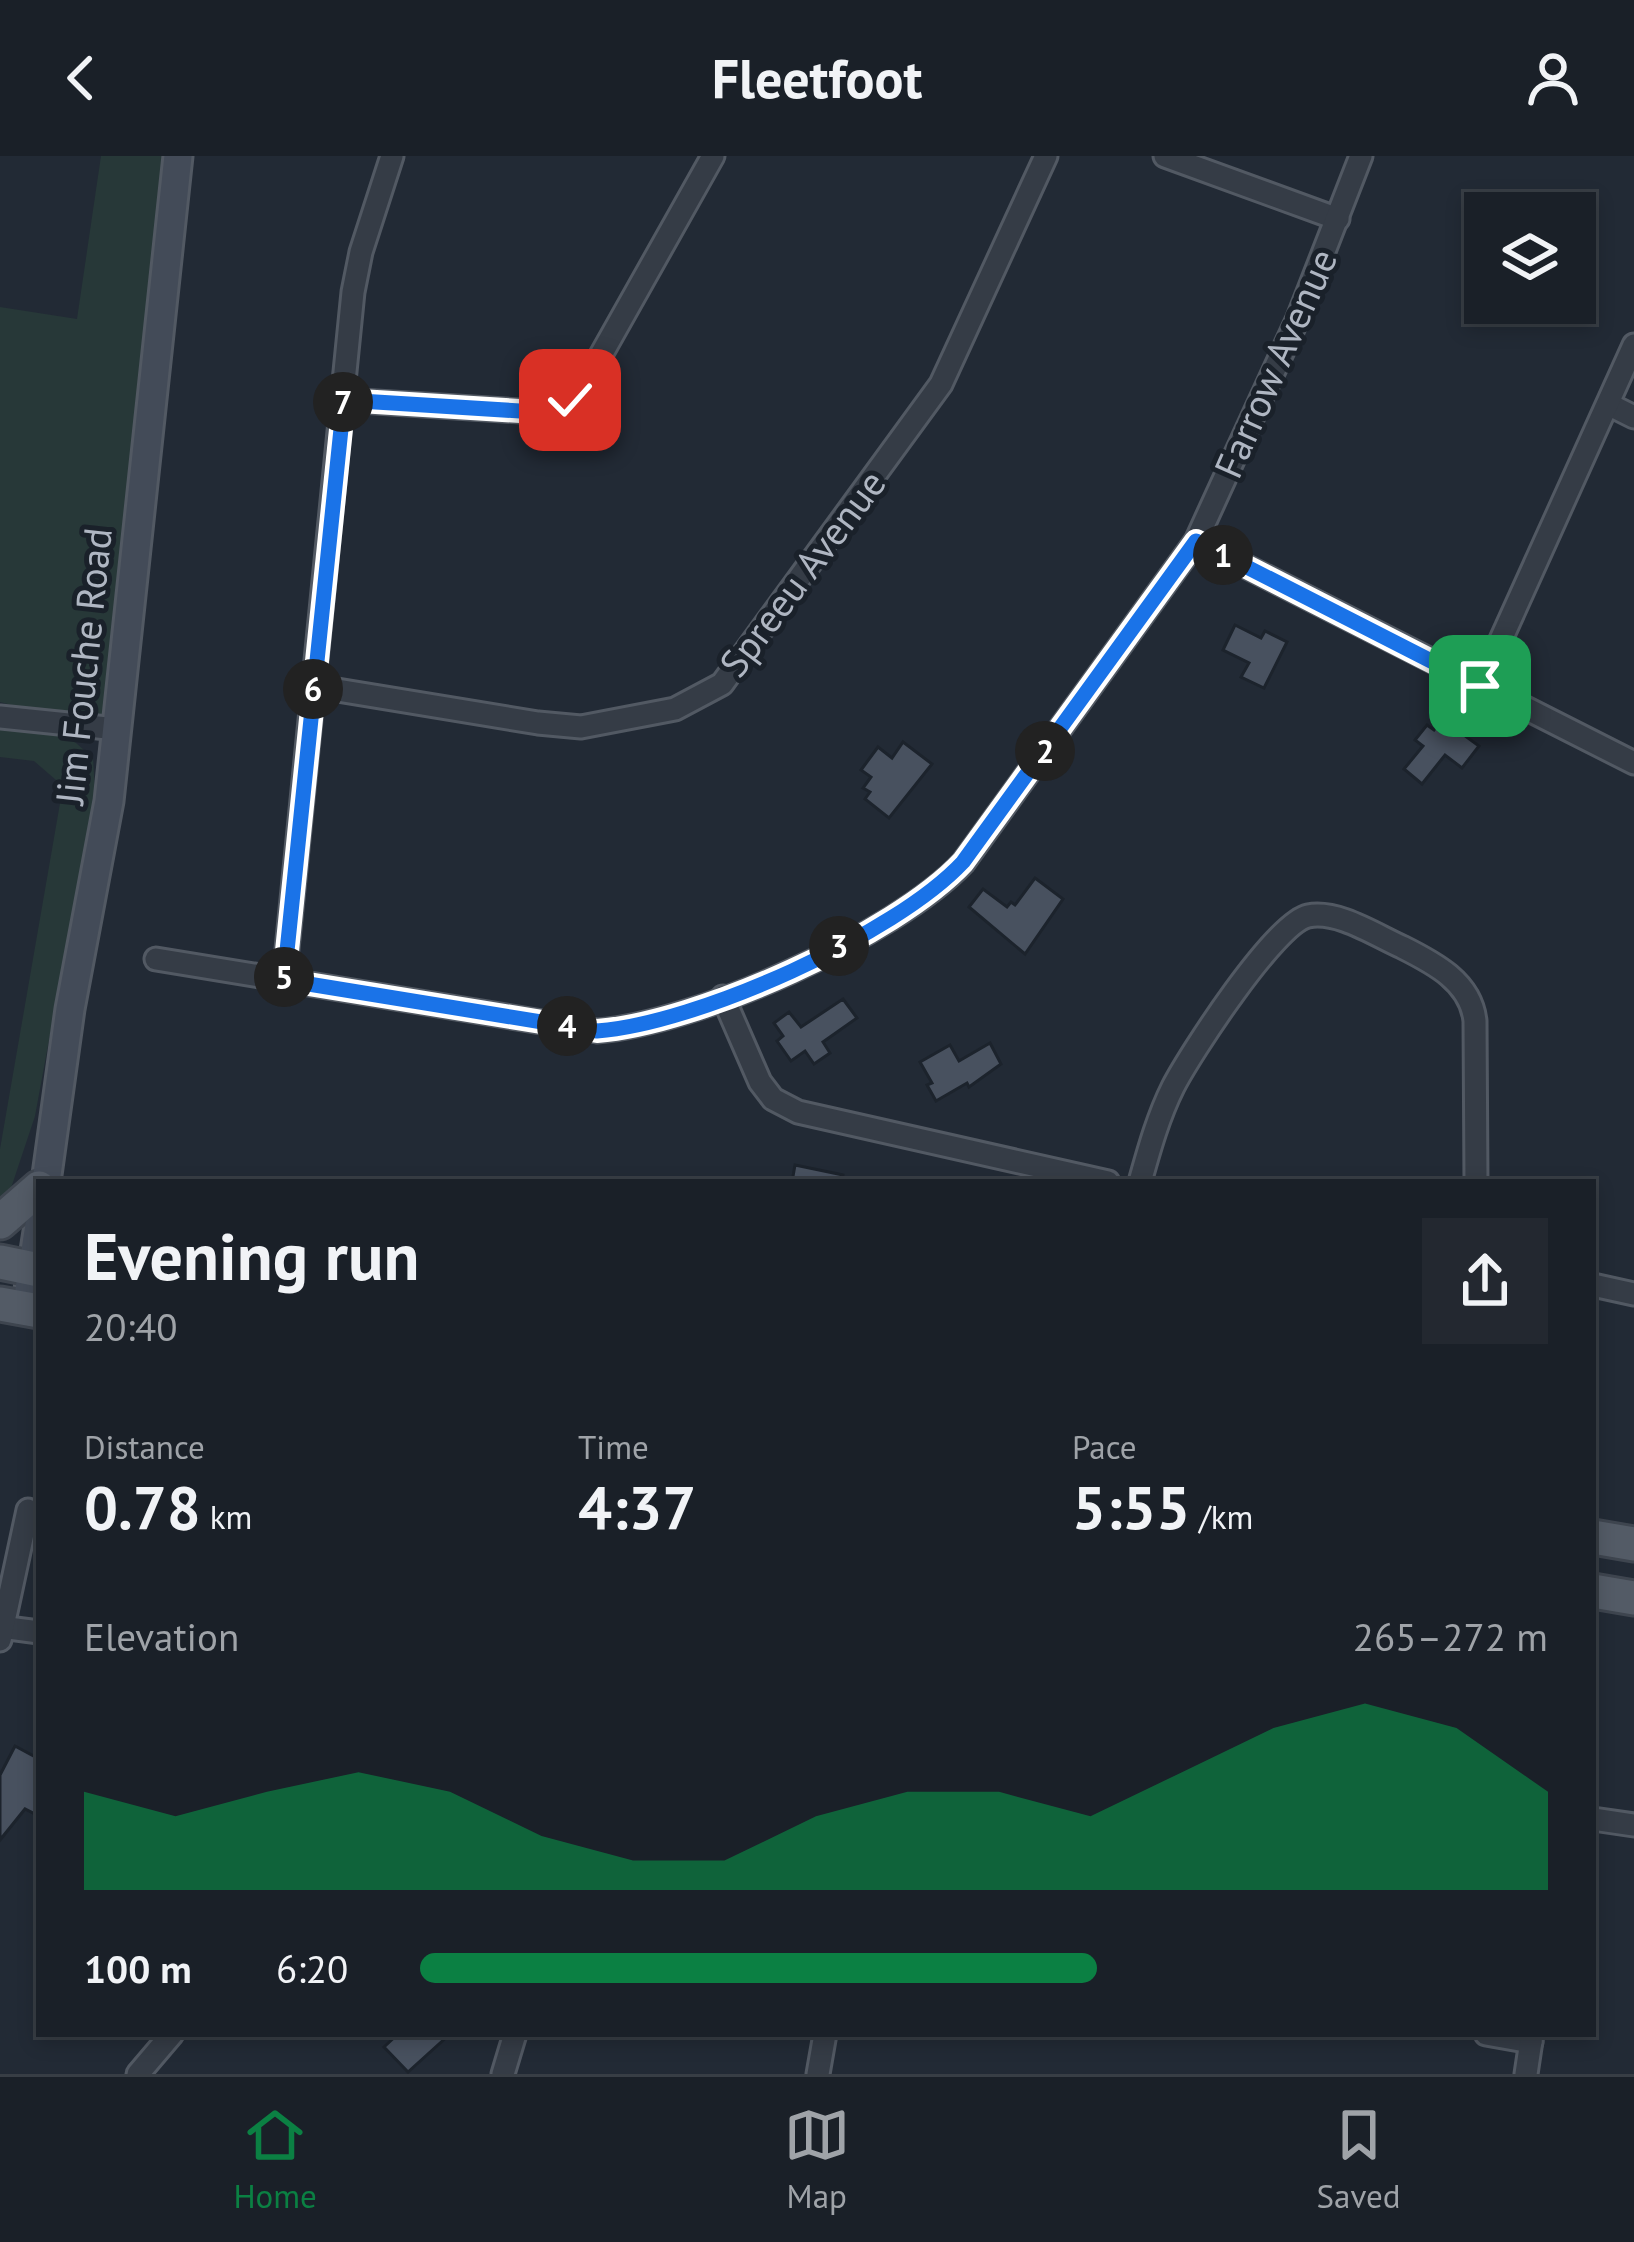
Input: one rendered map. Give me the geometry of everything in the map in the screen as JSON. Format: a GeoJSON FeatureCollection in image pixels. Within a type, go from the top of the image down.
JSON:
{"type":"FeatureCollection","features":[{"type":"Feature","properties":{"kind":"main road"},"geometry":{"type":"LineString","coordinates":[[0,1222],[36,1190]]}},
{"type":"Feature","properties":{"kind":"main road"},"geometry":{"type":"LineString","coordinates":[[1596,1538],[1634,1544]]}},
{"type":"Feature","properties":{"kind":"main road"},"geometry":{"type":"LineString","coordinates":[[1596,1592],[1634,1598]]}},
{"type":"Feature","properties":{"kind":"street","name":"Jim Fouche Road"},"geometry":{"type":"LineString","coordinates":[[45,1179],[70,1009],[110,801],[178,156]]}},
{"type":"Feature","properties":{"kind":"street"},"geometry":{"type":"LineString","coordinates":[[284,980],[348,336],[361,252],[392,156]]}},
{"type":"Feature","properties":{"kind":"street"},"geometry":{"type":"LineString","coordinates":[[344,400],[536,412],[570,400],[589,378],[713,156]]}},
{"type":"Feature","properties":{"kind":"street","name":"Spreeu Avenue"},"geometry":{"type":"LineString","coordinates":[[313,686],[581,727],[675,709],[722,684],[940,384],[1046,156]]}},
{"type":"Feature","properties":{"kind":"street"},"geometry":{"type":"LineString","coordinates":[[1165,156],[1338,218]]}},
{"type":"Feature","properties":{"kind":"street","name":"Farrow Avenue"},"geometry":{"type":"LineString","coordinates":[[156,958],[597,1031],[649,1024],[723,997],[875,929],[940,887],[977,844],[1196,541],[1298,318],[1361,156]]}},
{"type":"Feature","properties":{"kind":"street"},"geometry":{"type":"LineString","coordinates":[[1480,686],[1634,345]]}},
{"type":"Feature","properties":{"kind":"street"},"geometry":{"type":"LineString","coordinates":[[1608,404],[1634,417]]}},
{"type":"Feature","properties":{"kind":"street"},"geometry":{"type":"LineString","coordinates":[[1196,541],[1634,763]]}},
{"type":"Feature","properties":{"kind":"street"},"geometry":{"type":"LineString","coordinates":[[0,717],[117,729]]}},
{"type":"Feature","properties":{"kind":"street"},"geometry":{"type":"LineString","coordinates":[[1141,1179],[1163,1110],[1185,1066],[1272,943],[1300,918],[1314,915],[1344,920],[1419,955],[1463,988],[1475,1022],[1476,1179]]}},
{"type":"Feature","properties":{"kind":"street"},"geometry":{"type":"LineString","coordinates":[[723,997],[760,1082],[772,1099],[797,1112],[1095,1179]]}},
{"type":"Feature","properties":{"kind":"street"},"geometry":{"type":"LineString","coordinates":[[22,1308],[24,1267],[36,1233]]}},
{"type":"Feature","properties":{"kind":"street"},"geometry":{"type":"LineString","coordinates":[[1596,1286],[1634,1294]]}},
{"type":"Feature","properties":{"kind":"street"},"geometry":{"type":"LineString","coordinates":[[28,1510],[1,1631],[36,1632]]}},
{"type":"Feature","properties":{"kind":"street"},"geometry":{"type":"LineString","coordinates":[[1596,1819],[1634,1825]]}},
{"type":"Feature","properties":{"kind":"street"},"geometry":{"type":"LineString","coordinates":[[138,2074],[169,2037]]}},
{"type":"Feature","properties":{"kind":"street"},"geometry":{"type":"LineString","coordinates":[[503,2074],[514,2037]]}},
{"type":"Feature","properties":{"kind":"street"},"geometry":{"type":"LineString","coordinates":[[818,2074],[824,2037]]}},
{"type":"Feature","properties":{"kind":"street"},"geometry":{"type":"LineString","coordinates":[[1526,2074],[1531,2038]]}},
{"type":"Feature","properties":{"kind":"shaded area"},"geometry":{"type":"Polygon","coordinates":[[[101,156],[179,156],[114,732],[0,702],[0,307],[77,319],[101,156]]]}},
{"type":"Feature","properties":{"kind":"shaded area"},"geometry":{"type":"Polygon","coordinates":[[[0,729],[68,736],[93,758],[95,791],[35,1116],[11,1188],[0,1200],[0,1149],[63,786],[34,761],[0,757],[0,729]]]}},
{"type":"Feature","properties":{"kind":"building"},"geometry":{"type":"Polygon","coordinates":[[[1235,625],[1261,638],[1265,631],[1287,642],[1264,688],[1241,677],[1249,663],[1223,650],[1235,625]]]}},
{"type":"Feature","properties":{"kind":"building"},"geometry":{"type":"Polygon","coordinates":[[[1442,719],[1479,746],[1462,768],[1445,755],[1422,784],[1404,769],[1423,746],[1415,740],[1427,725],[1434,730],[1442,719]]]}},
{"type":"Feature","properties":{"kind":"building"},"geometry":{"type":"Polygon","coordinates":[[[903,742],[932,764],[889,818],[865,799],[870,792],[863,788],[871,777],[861,770],[878,747],[892,758],[903,742]]]}},
{"type":"Feature","properties":{"kind":"building"},"geometry":{"type":"Polygon","coordinates":[[[1035,878],[1063,899],[1025,954],[969,907],[983,889],[1007,907],[1011,902],[1015,905],[1035,878]]]}},
{"type":"Feature","properties":{"kind":"building"},"geometry":{"type":"Polygon","coordinates":[[[843,999],[857,1018],[823,1042],[830,1053],[814,1064],[805,1051],[791,1061],[777,1041],[783,1036],[774,1023],[789,1012],[801,1027],[843,999]]]}},
{"type":"Feature","properties":{"kind":"building"},"geometry":{"type":"Polygon","coordinates":[[[990,1043],[1001,1064],[969,1087],[967,1083],[936,1101],[920,1062],[950,1045],[959,1061],[990,1043]]]}},
{"type":"Feature","properties":{"kind":"building"},"geometry":{"type":"Polygon","coordinates":[[[795,1165],[843,1175],[842,1179],[793,1179],[795,1165]]]}},
{"type":"Feature","properties":{"kind":"building"},"geometry":{"type":"Polygon","coordinates":[[[15,1746],[36,1757],[36,1814],[25,1809],[0,1840],[0,1775],[15,1746]]]}},
{"type":"Feature","properties":{"kind":"building"},"geometry":{"type":"Polygon","coordinates":[[[395,2037],[447,2037],[408,2072],[384,2047],[395,2037]]]}},
{"type":"Feature","properties":{"kind":"route"},"geometry":{"type":"LineString","coordinates":[[570,400],[536,412],[344,400],[284,980],[597,1031],[624,1029],[675,1016],[770,979],[875,929],[940,887],[963,862],[1196,541],[1480,686]]}}]}
